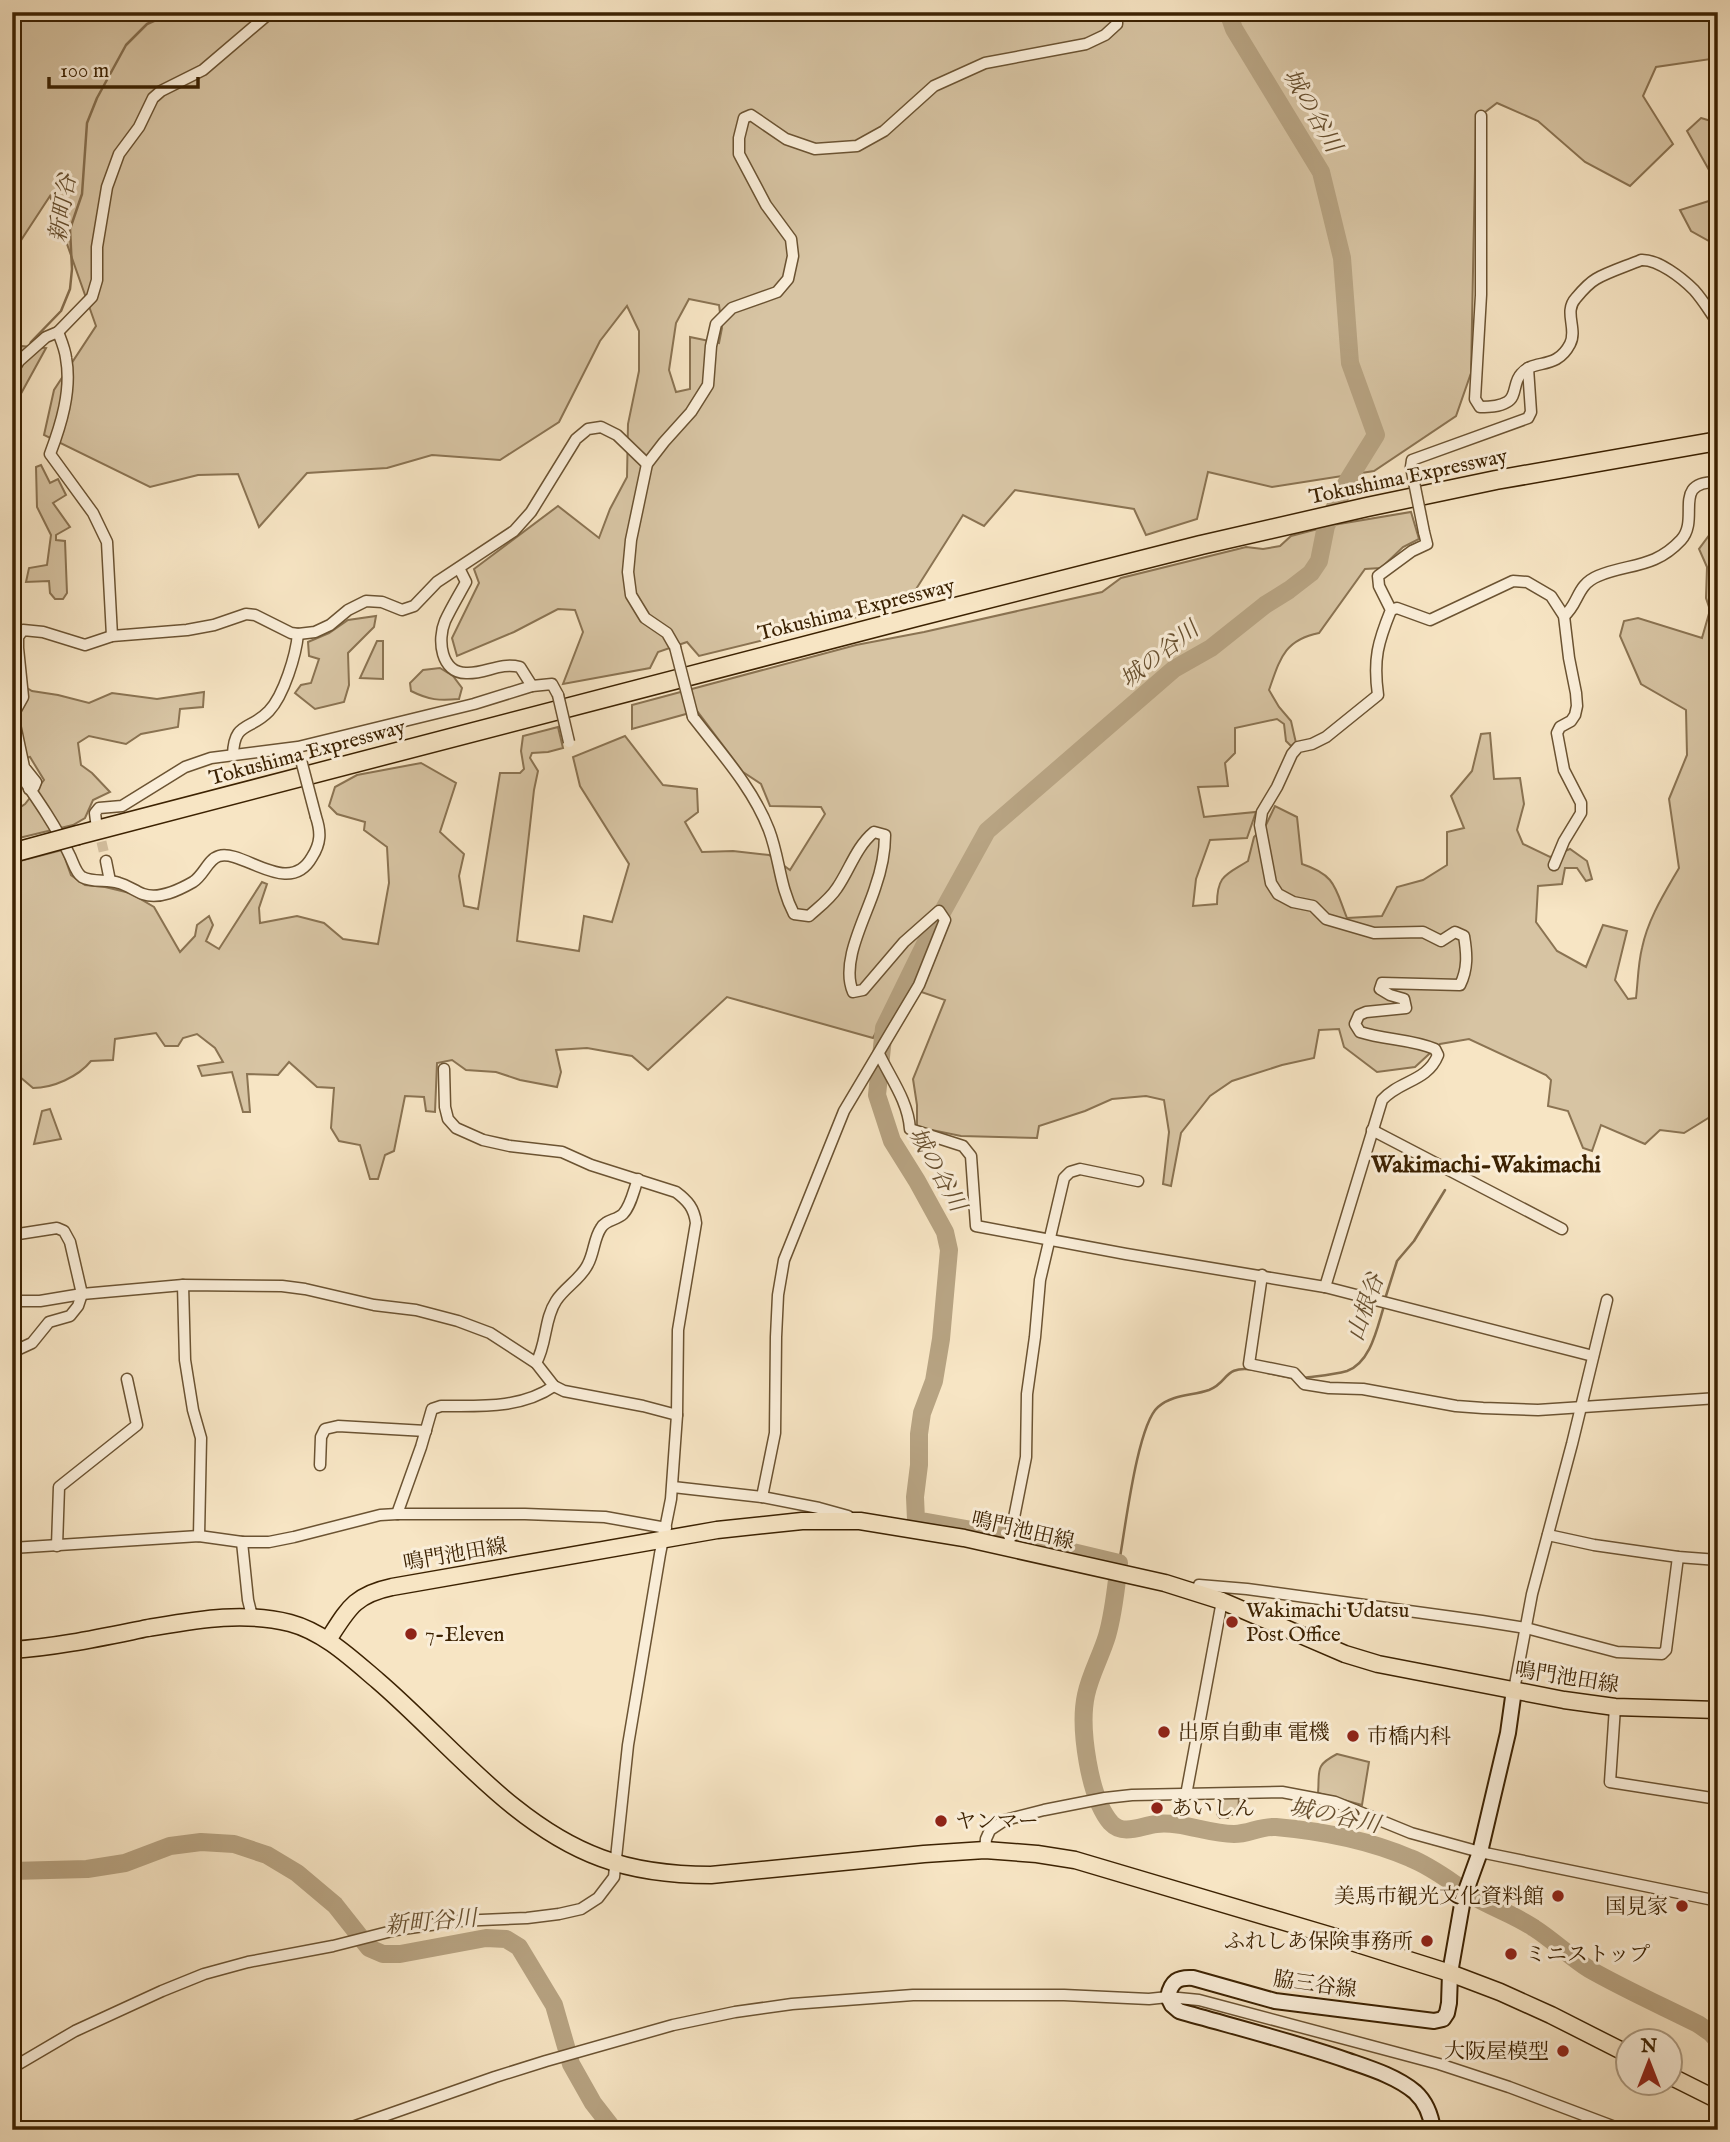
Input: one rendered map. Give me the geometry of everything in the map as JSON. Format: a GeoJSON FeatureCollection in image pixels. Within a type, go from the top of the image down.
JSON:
{"type":"FeatureCollection","features":[{"type":"Feature","properties":{"kind":"highway","name":"Tokushima Expressway"},"geometry":{"type":"LineString","coordinates":[[12,853],[1201,545],[1496,480],[1718,441]]}},
{"type":"Feature","properties":{"kind":"main road","name":"鳴門池田線"},"geometry":{"type":"LineString","coordinates":[[328,1640],[360,1597],[373,1591],[665,1534],[802,1521],[860,1521],[1008,1548],[1197,1593],[1356,1657],[1389,1666],[1615,1707],[1718,1710]]}},
{"type":"Feature","properties":{"kind":"main road"},"geometry":{"type":"LineString","coordinates":[[12,1650],[63,1644],[217,1617],[252,1616],[294,1624],[328,1640],[390,1692],[495,1790],[535,1823],[565,1842],[616,1863],[678,1875],[711,1875],[985,1850],[1075,1860],[1450,1973],[1525,2003],[1614,2047]]}},
{"type":"Feature","properties":{"kind":"main road","name":"脇三谷線"},"geometry":{"type":"LineString","coordinates":[[1168,1997],[1174,1982],[1183,1977],[1275,2001],[1434,2021],[1443,2019],[1447,2013],[1450,1973],[1466,1892],[1480,1852],[1508,1733],[1514,1690]]}},
{"type":"Feature","properties":{"kind":"main road"},"geometry":{"type":"LineString","coordinates":[[1168,1997],[1179,2011],[1308,2047],[1402,2082],[1416,2093],[1429,2109],[1433,2130]]}},
{"type":"Feature","properties":{"kind":"main road"},"geometry":{"type":"LineString","coordinates":[[1684,2083],[1718,2100]]}},
{"type":"Feature","properties":{"kind":"street"},"geometry":{"type":"LineString","coordinates":[[12,372],[26,355],[46,337],[58,332],[92,297],[97,280],[97,247],[107,187],[119,154],[139,127],[153,98],[161,91],[203,70],[271,12]]}},
{"type":"Feature","properties":{"kind":"street"},"geometry":{"type":"LineString","coordinates":[[762,1497],[775,1433],[778,1296],[784,1260],[844,1111],[919,985],[945,920],[939,911],[904,942],[863,990],[853,992],[850,986],[851,953],[885,852],[886,835],[874,832],[863,841],[837,889],[825,902],[809,916],[794,914],[780,880],[768,827],[745,785],[693,717],[675,647],[667,633],[645,618],[631,595],[628,572],[631,540],[647,464],[691,412],[708,385],[711,345],[716,324],[733,308],[777,292],[788,279],[793,256],[791,239],[766,205],[739,154],[739,138],[744,118],[751,115],[786,139],[815,149],[857,146],[884,131],[934,86],[985,63],[1086,44],[1105,35],[1117,24],[1117,12]]}},
{"type":"Feature","properties":{"kind":"street"},"geometry":{"type":"LineString","coordinates":[[1481,116],[1481,295],[1475,399],[1480,407],[1506,403],[1513,398],[1516,382],[1521,374],[1528,368],[1556,360],[1568,347],[1572,340],[1569,308],[1594,279],[1641,260],[1648,260],[1684,281],[1695,291],[1718,323]]}},
{"type":"Feature","properties":{"kind":"street"},"geometry":{"type":"LineString","coordinates":[[58,332],[66,357],[68,381],[60,427],[50,454],[93,513],[107,542],[111,636]]}},
{"type":"Feature","properties":{"kind":"street"},"geometry":{"type":"LineString","coordinates":[[1391,610],[1383,598],[1378,576],[1412,551],[1427,544],[1411,467],[1412,460],[1528,418],[1531,412],[1528,368]]}},
{"type":"Feature","properties":{"kind":"street"},"geometry":{"type":"LineString","coordinates":[[29,789],[34,787],[36,782],[24,767],[13,715],[23,697],[18,637],[23,630],[43,632],[85,645],[111,636],[187,630],[214,625],[246,614],[255,615],[298,634],[315,632],[330,625],[348,610],[366,601],[382,602],[402,610],[414,606],[437,582],[513,531],[531,512],[576,439],[588,429],[601,427],[617,435],[647,464]]}},
{"type":"Feature","properties":{"kind":"street"},"geometry":{"type":"LineString","coordinates":[[1564,616],[1570,612],[1581,589],[1596,576],[1647,564],[1674,547],[1684,536],[1689,523],[1688,498],[1693,488],[1706,482],[1718,482]]}},
{"type":"Feature","properties":{"kind":"street"},"geometry":{"type":"LineString","coordinates":[[459,568],[466,582],[444,624],[442,646],[445,661],[457,672],[468,674],[508,664],[520,667],[532,687]]}},
{"type":"Feature","properties":{"kind":"street"},"geometry":{"type":"LineString","coordinates":[[1391,610],[1397,608],[1430,620],[1513,581],[1527,582],[1550,596],[1564,616],[1577,706],[1571,721],[1560,727],[1557,733],[1564,770],[1581,803],[1581,813],[1564,841],[1554,865]]}},
{"type":"Feature","properties":{"kind":"street"},"geometry":{"type":"LineString","coordinates":[[1325,1287],[1382,1100],[1391,1090],[1425,1074],[1438,1055],[1435,1049],[1425,1045],[1360,1032],[1355,1024],[1359,1015],[1366,1012],[1406,1008],[1404,999],[1380,989],[1382,983],[1460,985],[1466,966],[1464,936],[1455,932],[1441,941],[1423,932],[1374,933],[1326,919],[1313,906],[1293,902],[1278,894],[1270,883],[1260,825],[1262,812],[1298,747],[1326,737],[1378,695],[1374,669],[1376,655],[1391,610]]}},
{"type":"Feature","properties":{"kind":"street"},"geometry":{"type":"LineString","coordinates":[[233,755],[233,742],[238,732],[269,711],[279,694],[296,651],[298,634]]}},
{"type":"Feature","properties":{"kind":"street"},"geometry":{"type":"LineString","coordinates":[[96,821],[95,813],[99,808],[122,806],[185,766],[211,758],[298,747],[532,687],[552,684],[558,695],[569,742]]}},
{"type":"Feature","properties":{"kind":"street"},"geometry":{"type":"LineString","coordinates":[[12,763],[67,850],[78,873],[93,880],[117,882],[146,895],[156,896],[194,881],[203,875],[212,860],[219,856],[228,855],[282,873],[297,871],[309,863],[318,848],[320,832],[298,747]]}},
{"type":"Feature","properties":{"kind":"street"},"geometry":{"type":"LineString","coordinates":[[106,861],[110,881]]}},
{"type":"Feature","properties":{"kind":"street"},"geometry":{"type":"LineString","coordinates":[[879,1054],[902,1097],[910,1129],[963,1146],[971,1156],[976,1226],[1325,1287],[1593,1356]]}},
{"type":"Feature","properties":{"kind":"street"},"geometry":{"type":"LineString","coordinates":[[12,2068],[75,2031],[204,1974],[248,1962],[437,1924],[527,1918],[581,1909],[598,1898],[614,1877],[628,1745],[673,1487],[678,1330],[696,1223],[694,1210],[686,1199],[676,1192],[591,1165],[562,1152],[483,1140],[456,1128],[445,1107],[444,1069]]}},
{"type":"Feature","properties":{"kind":"street"},"geometry":{"type":"LineString","coordinates":[[1372,1130],[1562,1229]]}},
{"type":"Feature","properties":{"kind":"street"},"geometry":{"type":"LineString","coordinates":[[1008,1548],[1026,1457],[1027,1394],[1040,1280],[1065,1178],[1070,1172],[1080,1169],[1138,1181]]}},
{"type":"Feature","properties":{"kind":"street"},"geometry":{"type":"LineString","coordinates":[[536,1363],[556,1301],[589,1263],[600,1229],[626,1212],[638,1179]]}},
{"type":"Feature","properties":{"kind":"street"},"geometry":{"type":"LineString","coordinates":[[12,1235],[57,1228],[64,1231],[70,1242],[82,1294],[78,1306],[70,1316],[49,1322],[32,1343],[12,1349]]}},
{"type":"Feature","properties":{"kind":"street"},"geometry":{"type":"LineString","coordinates":[[1262,1275],[1249,1364],[1294,1373],[1304,1384],[1363,1389],[1456,1406],[1538,1410],[1718,1398]]}},
{"type":"Feature","properties":{"kind":"street"},"geometry":{"type":"LineString","coordinates":[[12,1301],[40,1301],[183,1284],[305,1289],[374,1305],[416,1310],[458,1321],[490,1333],[536,1363],[554,1386],[564,1391],[677,1415]]}},
{"type":"Feature","properties":{"kind":"street"},"geometry":{"type":"LineString","coordinates":[[183,1284],[184,1360],[201,1438],[199,1536]]}},
{"type":"Feature","properties":{"kind":"street"},"geometry":{"type":"LineString","coordinates":[[1514,1690],[1532,1594],[1607,1300]]}},
{"type":"Feature","properties":{"kind":"street"},"geometry":{"type":"LineString","coordinates":[[57,1546],[59,1487],[137,1425],[127,1379]]}},
{"type":"Feature","properties":{"kind":"street"},"geometry":{"type":"LineString","coordinates":[[397,1514],[432,1409],[440,1406],[517,1402],[539,1396],[554,1386]]}},
{"type":"Feature","properties":{"kind":"street"},"geometry":{"type":"LineString","coordinates":[[320,1465],[321,1437],[325,1429],[338,1426],[426,1431]]}},
{"type":"Feature","properties":{"kind":"street"},"geometry":{"type":"LineString","coordinates":[[673,1487],[762,1497],[820,1508],[860,1521]]}},
{"type":"Feature","properties":{"kind":"street"},"geometry":{"type":"LineString","coordinates":[[12,1548],[199,1536],[242,1542],[269,1542],[380,1515],[397,1514],[606,1517],[665,1534]]}},
{"type":"Feature","properties":{"kind":"street"},"geometry":{"type":"LineString","coordinates":[[1548,1535],[1594,1545],[1718,1560]]}},
{"type":"Feature","properties":{"kind":"street"},"geometry":{"type":"LineString","coordinates":[[242,1542],[246,1588],[252,1616]]}},
{"type":"Feature","properties":{"kind":"street"},"geometry":{"type":"LineString","coordinates":[[1197,1593],[1199,1585],[1247,1589],[1526,1628],[1617,1652],[1662,1654],[1665,1650],[1678,1557]]}},
{"type":"Feature","properties":{"kind":"street"},"geometry":{"type":"LineString","coordinates":[[1186,1794],[1222,1601]]}},
{"type":"Feature","properties":{"kind":"street"},"geometry":{"type":"LineString","coordinates":[[1615,1707],[1610,1782],[1718,1799]]}},
{"type":"Feature","properties":{"kind":"street"},"geometry":{"type":"LineString","coordinates":[[985,1850],[990,1830],[1005,1820],[1094,1800],[1132,1795],[1282,1792],[1335,1802],[1411,1833],[1480,1852],[1718,1901]]}},
{"type":"Feature","properties":{"kind":"street"},"geometry":{"type":"LineString","coordinates":[[344,2130],[495,2077],[673,2025],[735,2012],[859,1997],[913,1995],[1149,1999],[1168,1997],[1199,2000],[1439,2064],[1623,2130]]}},
{"type":"Feature","properties":{"kind":"shaded area"},"geometry":{"type":"Polygon","coordinates":[[[12,12],[1718,12],[1718,58],[1656,67],[1643,96],[1673,144],[1630,186],[1585,162],[1538,121],[1497,103],[1476,119],[1471,373],[1456,416],[1374,471],[1272,487],[1208,472],[1197,519],[1146,535],[1134,509],[1015,490],[984,526],[963,515],[906,605],[699,656],[687,642],[658,652],[650,668],[563,684],[583,632],[575,610],[558,609],[514,632],[457,656],[452,638],[479,583],[474,569],[558,506],[599,538],[610,509],[627,477],[628,424],[639,371],[639,331],[627,306],[600,341],[559,422],[500,460],[432,455],[387,468],[307,473],[259,527],[238,474],[198,475],[150,487],[44,435],[54,390],[96,326],[50,196],[12,254],[12,12]],[[689,299],[676,323],[669,370],[676,392],[690,389],[690,337],[719,343],[722,328],[719,305],[689,299]]]}},
{"type":"Feature","properties":{"kind":"shaded area"},"geometry":{"type":"Polygon","coordinates":[[[1701,118],[1718,123],[1718,186],[1687,131],[1701,118]]]}},
{"type":"Feature","properties":{"kind":"shaded area"},"geometry":{"type":"Polygon","coordinates":[[[1718,195],[1718,246],[1691,231],[1680,210],[1712,200],[1718,195]]]}},
{"type":"Feature","properties":{"kind":"shaded area"},"geometry":{"type":"Polygon","coordinates":[[[21,346],[46,348],[12,410],[12,367],[21,346]]]}},
{"type":"Feature","properties":{"kind":"shaded area"},"geometry":{"type":"Polygon","coordinates":[[[41,465],[50,483],[58,479],[66,495],[53,503],[70,527],[56,535],[56,540],[65,541],[67,593],[63,599],[55,599],[50,593],[49,581],[26,582],[29,568],[47,565],[51,535],[37,507],[36,467],[41,465]]]}},
{"type":"Feature","properties":{"kind":"shaded area"},"geometry":{"type":"Polygon","coordinates":[[[1411,512],[1419,539],[1403,547],[1381,568],[1365,569],[1319,633],[1298,640],[1280,660],[1269,690],[1291,721],[1296,743],[1291,746],[1286,741],[1284,724],[1277,719],[1235,728],[1235,753],[1225,763],[1228,786],[1198,787],[1204,817],[1256,812],[1247,838],[1210,840],[1196,879],[1193,906],[1217,904],[1221,881],[1248,861],[1254,837],[1266,825],[1275,806],[1297,817],[1302,864],[1322,873],[1333,884],[1347,918],[1382,916],[1397,887],[1423,880],[1447,865],[1447,832],[1464,828],[1451,796],[1472,771],[1481,734],[1490,733],[1494,779],[1520,778],[1524,804],[1517,830],[1523,844],[1550,857],[1570,849],[1587,861],[1592,879],[1586,881],[1577,868],[1565,868],[1562,884],[1538,886],[1536,922],[1557,951],[1586,967],[1603,925],[1627,931],[1615,980],[1628,999],[1636,998],[1640,960],[1648,927],[1679,868],[1669,799],[1687,755],[1686,710],[1641,684],[1620,636],[1624,621],[1638,618],[1702,638],[1710,610],[1706,598],[1707,567],[1699,549],[1713,530],[1718,532],[1718,1117],[1710,1117],[1684,1133],[1660,1130],[1645,1144],[1601,1125],[1592,1151],[1583,1148],[1568,1111],[1548,1106],[1551,1080],[1546,1075],[1469,1039],[1440,1044],[1415,1067],[1377,1072],[1344,1047],[1339,1029],[1319,1030],[1314,1058],[1232,1081],[1210,1096],[1181,1133],[1171,1186],[1163,1184],[1169,1132],[1164,1100],[1146,1096],[1112,1099],[1039,1126],[1037,1138],[961,1136],[917,1127],[913,1079],[945,1000],[901,985],[873,1038],[727,997],[648,1070],[632,1056],[587,1048],[556,1050],[561,1072],[557,1087],[496,1072],[466,1070],[452,1060],[437,1063],[435,1112],[426,1111],[424,1097],[405,1096],[394,1151],[385,1155],[378,1179],[370,1179],[360,1145],[339,1141],[331,1128],[334,1088],[317,1087],[289,1062],[278,1075],[247,1074],[250,1112],[243,1112],[232,1072],[202,1076],[198,1066],[223,1062],[215,1048],[197,1034],[183,1038],[178,1046],[165,1046],[156,1033],[115,1039],[113,1060],[91,1061],[72,1077],[49,1086],[33,1088],[13,1071],[12,992],[18,967],[12,931],[12,863],[62,850],[71,875],[85,885],[130,893],[154,907],[180,952],[195,936],[197,925],[209,916],[213,925],[206,941],[219,949],[262,882],[267,884],[259,908],[260,923],[297,916],[324,923],[343,939],[378,944],[389,883],[387,847],[364,830],[365,822],[337,814],[329,806],[335,787],[357,775],[421,763],[456,783],[440,832],[464,854],[459,876],[464,906],[478,909],[500,773],[520,773],[524,769],[521,751],[523,736],[558,727],[563,748],[532,753],[530,758],[538,771],[517,941],[579,951],[584,916],[612,922],[629,864],[580,786],[573,757],[625,736],[663,785],[697,789],[698,812],[685,822],[702,852],[733,851],[769,855],[790,870],[825,814],[821,807],[770,806],[761,784],[743,772],[697,711],[632,729],[632,705],[856,645],[1102,592],[1121,578],[1246,547],[1263,549],[1280,546],[1291,536],[1333,525],[1411,512]]]}},
{"type":"Feature","properties":{"kind":"shaded area"},"geometry":{"type":"Polygon","coordinates":[[[376,616],[374,627],[348,653],[349,685],[344,702],[315,709],[295,693],[301,685],[311,683],[319,659],[309,656],[308,642],[329,633],[348,620],[376,616]]]}},
{"type":"Feature","properties":{"kind":"shaded area"},"geometry":{"type":"Polygon","coordinates":[[[377,641],[383,641],[383,679],[360,678],[377,641]]]}},
{"type":"Feature","properties":{"kind":"shaded area"},"geometry":{"type":"Polygon","coordinates":[[[440,668],[453,676],[462,688],[459,699],[434,699],[411,691],[410,683],[423,670],[440,668]]]}},
{"type":"Feature","properties":{"kind":"shaded area"},"geometry":{"type":"Polygon","coordinates":[[[12,679],[32,691],[89,703],[112,693],[157,699],[204,692],[203,707],[180,709],[178,727],[141,734],[126,744],[89,736],[78,743],[81,765],[110,792],[93,800],[85,818],[73,825],[19,838],[15,811],[25,804],[44,780],[30,757],[12,761],[12,679]]]}},
{"type":"Feature","properties":{"kind":"shaded area"},"geometry":{"type":"Polygon","coordinates":[[[50,1109],[61,1139],[34,1144],[42,1111],[50,1109]]]}},
{"type":"Feature","properties":{"kind":"shaded area"},"geometry":{"type":"Polygon","coordinates":[[[1337,1754],[1369,1762],[1362,1805],[1318,1793],[1321,1766],[1337,1754]]]}},
{"type":"Feature","properties":{"kind":"shaded area"},"geometry":{"type":"Polygon","coordinates":[[[1220,1797],[1239,1797],[1238,1815],[1220,1818],[1217,1814],[1220,1797]]]}},
{"type":"Feature","properties":{"kind":"waterway","name":"新町谷"},"geometry":{"type":"LineString","coordinates":[[29,348],[31,342],[61,311],[70,289],[70,229],[82,194],[87,123],[97,98],[126,45],[147,24],[174,12]]}},
{"type":"Feature","properties":{"kind":"waterway","name":"城の谷川"},"geometry":{"type":"LineString","coordinates":[[1228,12],[1234,29],[1321,172],[1342,258],[1350,363],[1376,435],[1348,480],[1326,526],[1319,561],[1311,573],[1211,648],[1174,669],[987,831],[929,936],[884,1028],[877,1095],[892,1141],[945,1232],[949,1250],[941,1339],[934,1381],[922,1413],[919,1434],[916,1520],[1005,1536],[1119,1563],[1109,1627],[1090,1680],[1084,1709],[1085,1743],[1092,1780],[1103,1812],[1116,1827],[1127,1830],[1166,1824],[1234,1834],[1276,1827],[1344,1837],[1378,1846],[1427,1866],[1473,1896],[1527,1923],[1589,1969],[1698,2024],[1718,2041]]}},
{"type":"Feature","properties":{"kind":"waterway","name":"新町谷"},"geometry":{"type":"LineString","coordinates":[[12,385],[21,367]]}},
{"type":"Feature","properties":{"kind":"waterway","name":"山根谷"},"geometry":{"type":"LineString","coordinates":[[1385,1299],[1397,1261],[1414,1241],[1445,1190]]}},
{"type":"Feature","properties":{"kind":"waterway","name":"山根谷"},"geometry":{"type":"LineString","coordinates":[[1303,1378],[1347,1371],[1355,1367],[1372,1343],[1384,1306]]}},
{"type":"Feature","properties":{"kind":"waterway","name":"山根谷"},"geometry":{"type":"LineString","coordinates":[[1119,1563],[1138,1456],[1144,1434],[1158,1407],[1170,1400],[1216,1387],[1231,1372],[1255,1370]]}},
{"type":"Feature","properties":{"kind":"waterway","name":"山根谷"},"geometry":{"type":"LineString","coordinates":[[1268,1373],[1296,1379]]}},
{"type":"Feature","properties":{"kind":"waterway","name":"新町谷川"},"geometry":{"type":"LineString","coordinates":[[12,1871],[87,1869],[125,1863],[170,1846],[201,1842],[234,1844],[267,1855],[297,1873],[335,1905],[369,1948],[383,1954],[400,1954],[486,1938],[506,1939],[519,1947],[554,2005],[571,2064],[593,2103],[614,2130]]}},
{"type":"Feature","properties":{"kind":"tunnel"},"geometry":{"type":"LineString","coordinates":[[98,827],[106,861]]}},
{"type":"Feature","properties":{"kind":"place","name":"Wakimachi Udatsu Post Office"},"geometry":{"type":"Point","coordinates":[1232,1622]}},
{"type":"Feature","properties":{"kind":"place","name":"7-Eleven"},"geometry":{"type":"Point","coordinates":[411,1634]}},
{"type":"Feature","properties":{"kind":"place","name":"出原自動車 電機"},"geometry":{"type":"Point","coordinates":[1164,1732]}},
{"type":"Feature","properties":{"kind":"place","name":"市橋内科"},"geometry":{"type":"Point","coordinates":[1353,1736]}},
{"type":"Feature","properties":{"kind":"place","name":"あいしん"},"geometry":{"type":"Point","coordinates":[1157,1808]}},
{"type":"Feature","properties":{"kind":"place","name":"ヤンマー"},"geometry":{"type":"Point","coordinates":[941,1821]}},
{"type":"Feature","properties":{"kind":"place","name":"美馬市観光文化資料館"},"geometry":{"type":"Point","coordinates":[1558,1896]}},
{"type":"Feature","properties":{"kind":"place","name":"国見家"},"geometry":{"type":"Point","coordinates":[1682,1906]}},
{"type":"Feature","properties":{"kind":"place","name":"ふれしあ保険事務所"},"geometry":{"type":"Point","coordinates":[1427,1941]}},
{"type":"Feature","properties":{"kind":"place","name":"ミニストップ"},"geometry":{"type":"Point","coordinates":[1511,1954]}},
{"type":"Feature","properties":{"kind":"place","name":"大阪屋模型"},"geometry":{"type":"Point","coordinates":[1563,2051]}},
{"type":"Feature","properties":{"kind":"district","name":"Wakimachi-Wakimachi"},"geometry":{"type":"Point","coordinates":[1486,1164]}}]}
